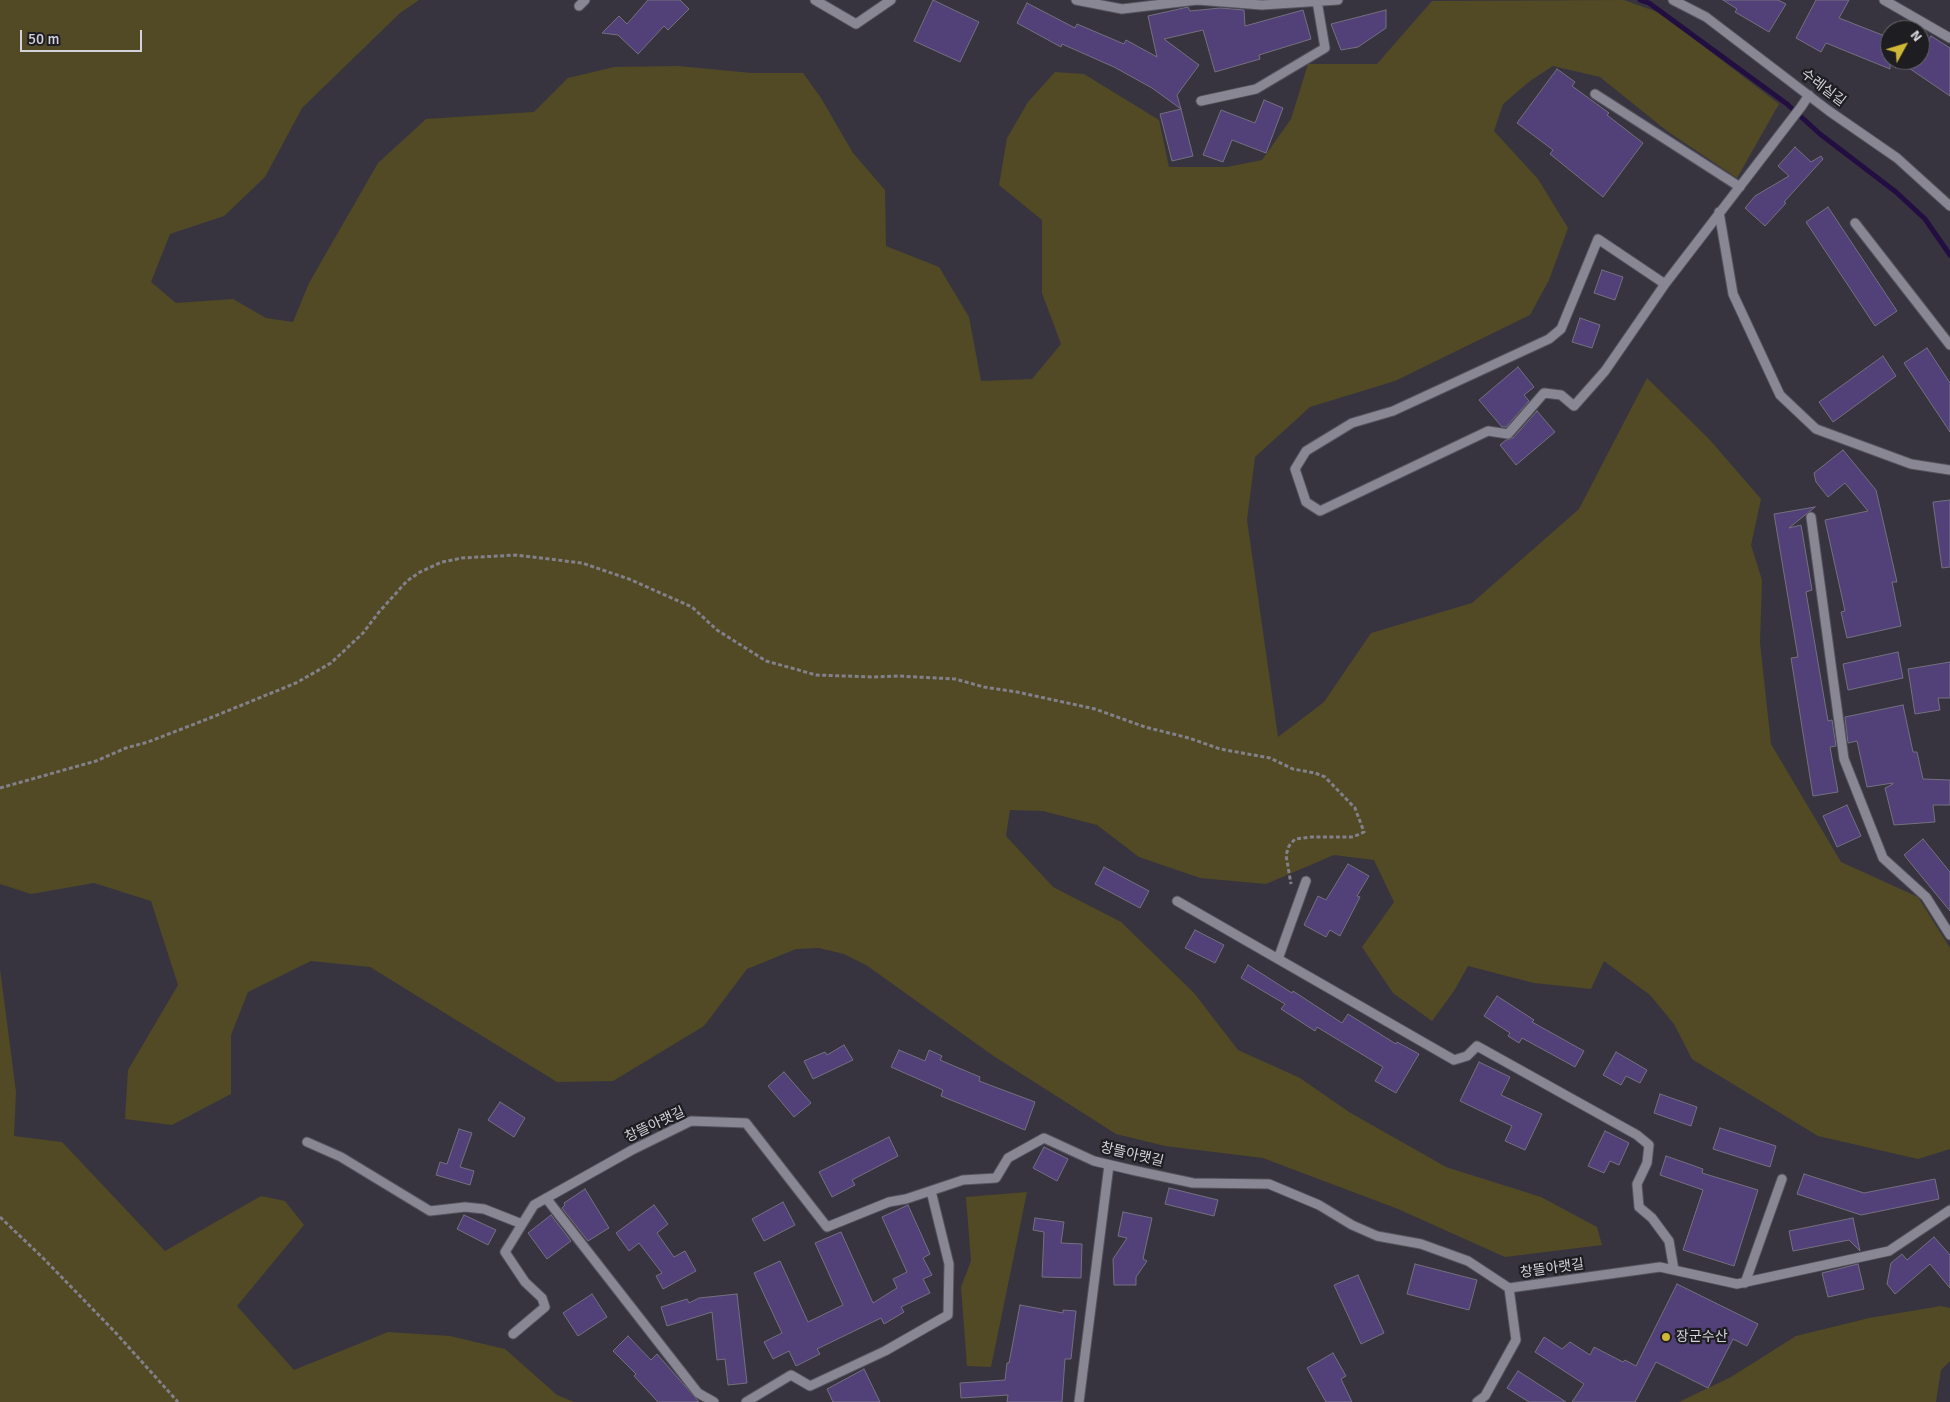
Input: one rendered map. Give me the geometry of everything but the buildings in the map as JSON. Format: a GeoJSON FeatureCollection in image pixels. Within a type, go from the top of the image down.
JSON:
{"type":"FeatureCollection","features":[{"type":"Feature","properties":{"kind":"street"},"geometry":{"type":"LineString","coordinates":[[815,0],[856,24],[891,0]]}},
{"type":"Feature","properties":{"kind":"street"},"geometry":{"type":"LineString","coordinates":[[1076,0],[1122,9],[1197,0],[1262,5],[1338,0]]}},
{"type":"Feature","properties":{"kind":"street","name":"수레실길"},"geometry":{"type":"LineString","coordinates":[[1673,0],[1706,17],[1808,95],[1897,158],[1950,206]]}},
{"type":"Feature","properties":{"kind":"street"},"geometry":{"type":"LineString","coordinates":[[1884,0],[1950,38]]}},
{"type":"Feature","properties":{"kind":"street"},"geometry":{"type":"LineString","coordinates":[[1201,101],[1256,89],[1325,48],[1317,1]]}},
{"type":"Feature","properties":{"kind":"street"},"geometry":{"type":"LineString","coordinates":[[1595,94],[1740,187]]}},
{"type":"Feature","properties":{"kind":"street"},"geometry":{"type":"LineString","coordinates":[[1665,284],[1598,239],[1561,329],[1549,339],[1393,411],[1352,422],[1306,451],[1295,470],[1306,502],[1320,510],[1488,431],[1508,434],[1544,392],[1561,395],[1574,406],[1605,371],[1665,284],[1790,122],[1808,95]]}},
{"type":"Feature","properties":{"kind":"street"},"geometry":{"type":"LineString","coordinates":[[1719,212],[1733,294],[1780,395],[1816,429],[1911,464],[1950,470]]}},
{"type":"Feature","properties":{"kind":"street"},"geometry":{"type":"LineString","coordinates":[[1855,223],[1950,345]]}},
{"type":"Feature","properties":{"kind":"street"},"geometry":{"type":"LineString","coordinates":[[1811,517],[1844,759],[1883,858],[1926,897],[1950,935]]}},
{"type":"Feature","properties":{"kind":"street"},"geometry":{"type":"LineString","coordinates":[[1278,959],[1306,881]]}},
{"type":"Feature","properties":{"kind":"street"},"geometry":{"type":"LineString","coordinates":[[1177,902],[1454,1060],[1467,1056],[1477,1046],[1637,1135],[1649,1145],[1647,1164],[1637,1184],[1639,1207],[1652,1218],[1669,1241],[1674,1270]]}},
{"type":"Feature","properties":{"kind":"street","name":"창뜰아랫길"},"geometry":{"type":"LineString","coordinates":[[513,1334],[545,1306],[542,1298],[525,1282],[505,1252],[534,1205],[632,1150],[691,1121],[746,1123],[826,1227],[889,1202],[906,1199],[962,1180],[996,1178],[1008,1158],[1044,1138],[1094,1161],[1109,1165],[1193,1182],[1268,1184],[1319,1206],[1352,1225],[1377,1236],[1421,1244],[1468,1261],[1509,1288],[1660,1267],[1738,1284],[1745,1283],[1889,1251],[1950,1210]]}},
{"type":"Feature","properties":{"kind":"street"},"geometry":{"type":"LineString","coordinates":[[307,1142],[340,1157],[430,1211],[465,1208],[484,1209],[522,1224]]}},
{"type":"Feature","properties":{"kind":"street"},"geometry":{"type":"LineString","coordinates":[[1079,1402],[1109,1165]]}},
{"type":"Feature","properties":{"kind":"street"},"geometry":{"type":"LineString","coordinates":[[1745,1283],[1782,1179]]}},
{"type":"Feature","properties":{"kind":"street"},"geometry":{"type":"LineString","coordinates":[[746,1402],[791,1375],[810,1386],[885,1351],[948,1315],[949,1264],[931,1191]]}},
{"type":"Feature","properties":{"kind":"street"},"geometry":{"type":"LineString","coordinates":[[546,1198],[698,1393],[714,1402]]}},
{"type":"Feature","properties":{"kind":"street"},"geometry":{"type":"LineString","coordinates":[[1476,1402],[1485,1396],[1516,1340],[1509,1288]]}},
{"type":"Feature","properties":{"kind":"path"},"geometry":{"type":"LineString","coordinates":[[0,788],[96,761],[296,683],[331,663],[363,633],[407,581],[420,572],[442,562],[462,558],[516,555],[582,563],[630,579],[661,592],[692,607],[716,630],[766,662],[816,675],[955,679],[984,688],[1026,694],[1095,709],[1145,727],[1189,738],[1220,749],[1270,758],[1293,770],[1315,773],[1325,777],[1355,808],[1364,832],[1353,837],[1295,839],[1289,846],[1286,855],[1296,908]]}},
{"type":"Feature","properties":{"kind":"path"},"geometry":{"type":"LineString","coordinates":[[0,1217],[102,1319],[178,1402]]}},
{"type":"Feature","properties":{"kind":"shaded area"},"geometry":{"type":"Polygon","coordinates":[[[0,0],[419,0],[400,13],[302,108],[265,177],[224,216],[170,234],[151,282],[176,303],[233,299],[266,318],[293,322],[309,283],[378,163],[426,119],[534,112],[568,78],[614,67],[678,66],[752,73],[803,73],[821,98],[853,153],[885,190],[886,246],[939,267],[969,317],[981,381],[1032,379],[1061,344],[1042,293],[1042,220],[999,185],[1007,138],[1028,102],[1055,72],[1084,74],[1159,120],[1169,167],[1227,167],[1262,160],[1291,119],[1308,64],[1377,64],[1432,1],[1624,0],[1660,13],[1779,104],[1737,178],[1667,131],[1600,77],[1553,66],[1530,81],[1503,104],[1494,131],[1538,179],[1568,228],[1549,280],[1530,315],[1395,381],[1310,407],[1255,457],[1247,520],[1278,737],[1324,702],[1371,633],[1472,603],[1579,509],[1647,378],[1709,439],[1761,499],[1751,545],[1762,580],[1760,643],[1771,744],[1841,862],[1918,897],[1950,948],[1950,1149],[1918,1159],[1818,1136],[1692,1059],[1674,1024],[1650,995],[1604,961],[1591,989],[1534,983],[1468,966],[1454,991],[1432,1021],[1393,993],[1362,947],[1394,902],[1374,860],[1334,855],[1266,884],[1200,878],[1139,857],[1097,825],[1043,811],[1010,810],[1006,836],[1053,887],[1121,922],[1194,993],[1238,1050],[1300,1078],[1349,1112],[1446,1167],[1541,1197],[1597,1227],[1602,1245],[1505,1257],[1398,1209],[1263,1158],[1165,1146],[1116,1134],[995,1057],[866,965],[844,954],[819,948],[796,949],[747,969],[704,1026],[613,1081],[557,1082],[370,967],[311,961],[248,992],[231,1035],[231,1094],[172,1125],[125,1119],[128,1070],[178,985],[151,901],[94,883],[31,894],[0,884],[0,0]]]}},
{"type":"Feature","properties":{"kind":"shaded area"},"geometry":{"type":"Polygon","coordinates":[[[0,969],[16,1092],[14,1136],[62,1142],[165,1251],[261,1196],[285,1201],[304,1225],[237,1306],[294,1370],[388,1332],[450,1336],[505,1349],[557,1395],[574,1402],[0,1402],[0,969]]]}},
{"type":"Feature","properties":{"kind":"shaded area"},"geometry":{"type":"Polygon","coordinates":[[[1027,1192],[991,1367],[967,1366],[961,1287],[971,1261],[966,1197],[1027,1192]]]}},
{"type":"Feature","properties":{"kind":"shaded area"},"geometry":{"type":"Polygon","coordinates":[[[1941,1306],[1950,1308],[1950,1361],[1941,1370],[1936,1402],[1679,1402],[1731,1377],[1796,1336],[1869,1318],[1941,1306]]]}},
{"type":"Feature","properties":{"kind":"waterway"},"geometry":{"type":"LineString","coordinates":[[1640,0],[1649,3],[1787,104],[1820,134],[1896,192],[1925,219],[1950,255]]}},
{"type":"Feature","properties":{"kind":"place","name":"장군수산"},"geometry":{"type":"Point","coordinates":[1666,1337]}}]}
